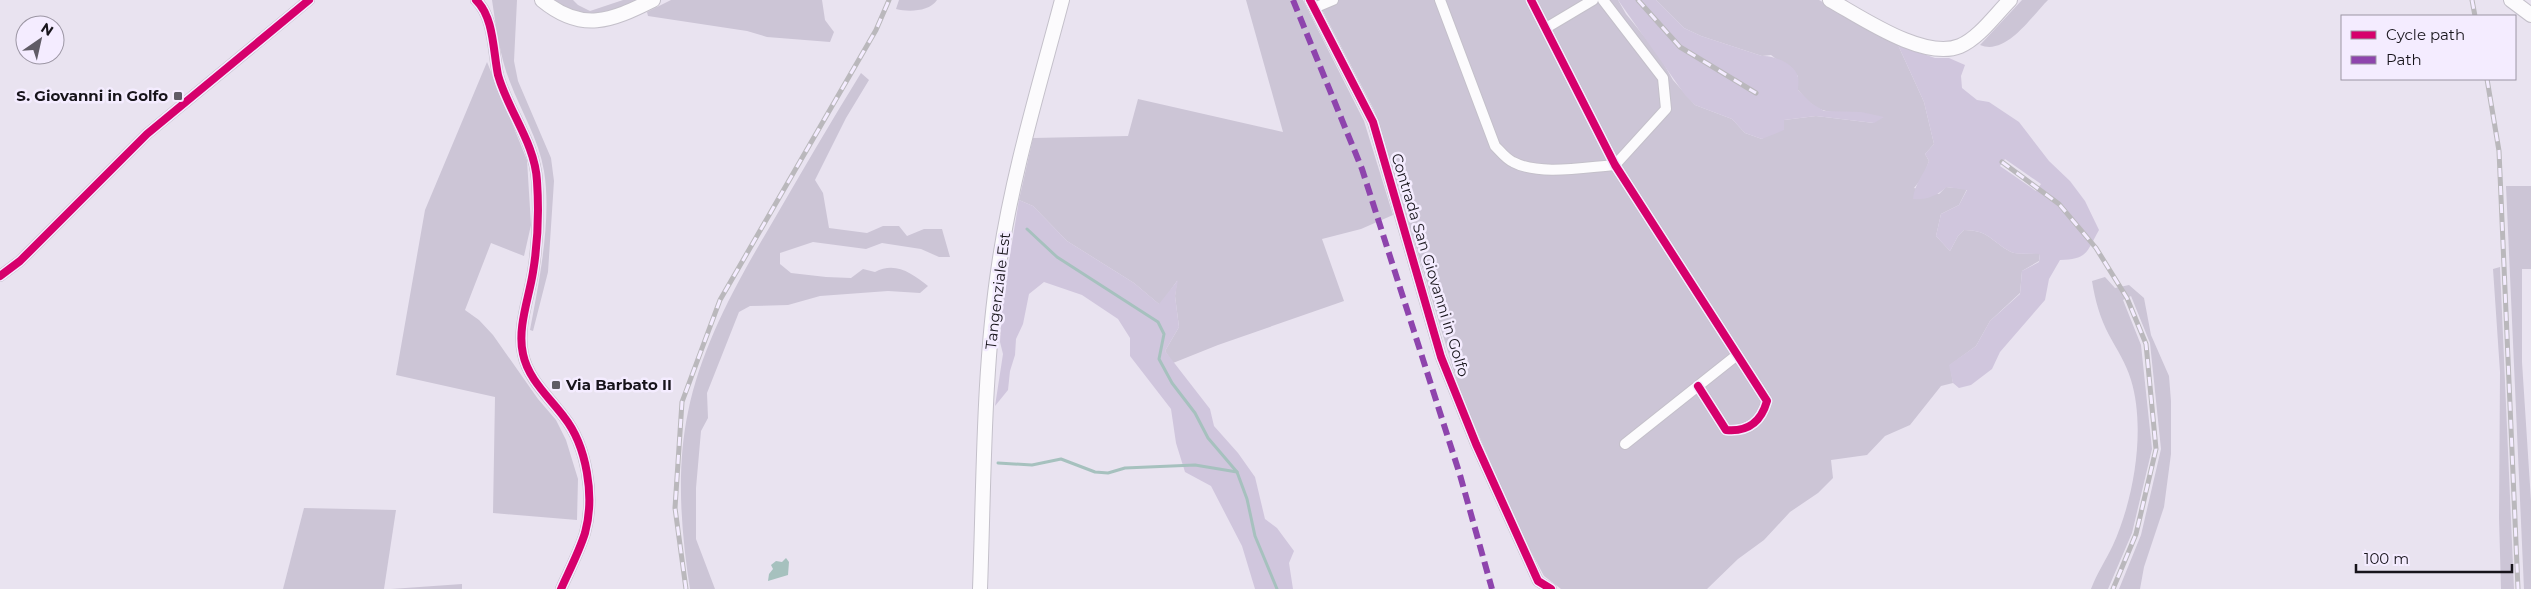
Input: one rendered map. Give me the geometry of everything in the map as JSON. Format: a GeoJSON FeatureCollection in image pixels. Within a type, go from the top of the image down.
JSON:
{"type":"FeatureCollection","features":[{"type":"Feature","properties":{"kind":"main road"},"geometry":{"type":"LineString","coordinates":[[542,0],[552,8],[576,21],[601,21],[653,0]]}},
{"type":"Feature","properties":{"kind":"main road","name":"Tangenziale Est"},"geometry":{"type":"LineString","coordinates":[[980,589],[986,428],[998,265],[1017,170],[1062,0]]}},
{"type":"Feature","properties":{"kind":"main road"},"geometry":{"type":"LineString","coordinates":[[1830,0],[1889,32],[1920,46],[1935,49],[1959,47],[1971,39],[2010,0]]}},
{"type":"Feature","properties":{"kind":"main road"},"geometry":{"type":"LineString","coordinates":[[2511,0],[2531,15]]}},
{"type":"Feature","properties":{"kind":"street"},"geometry":{"type":"LineString","coordinates":[[0,276],[20,261],[147,134],[309,0]]}},
{"type":"Feature","properties":{"kind":"street"},"geometry":{"type":"LineString","coordinates":[[476,0],[481,5],[488,22],[498,75],[506,100],[534,162],[537,179],[538,228],[534,270],[522,328],[523,354],[534,380],[572,427],[587,473],[588,508],[585,532],[561,589]]}},
{"type":"Feature","properties":{"kind":"street"},"geometry":{"type":"LineString","coordinates":[[1312,4],[1332,0]]}},
{"type":"Feature","properties":{"kind":"street"},"geometry":{"type":"LineString","coordinates":[[1440,0],[1488,132],[1495,146],[1511,161],[1526,168],[1545,169],[1615,165],[1666,109],[1663,78],[1603,0]]}},
{"type":"Feature","properties":{"kind":"street"},"geometry":{"type":"LineString","coordinates":[[1530,0],[1615,165],[1767,401],[1764,413],[1752,426],[1743,430],[1726,430],[1698,386]]}},
{"type":"Feature","properties":{"kind":"street"},"geometry":{"type":"LineString","coordinates":[[1546,28],[1593,0]]}},
{"type":"Feature","properties":{"kind":"street","name":"Contrada San Giovanni in Golfo"},"geometry":{"type":"LineString","coordinates":[[1312,4],[1372,122],[1441,357],[1476,444],[1538,581],[1551,589]]}},
{"type":"Feature","properties":{"kind":"street"},"geometry":{"type":"LineString","coordinates":[[1626,444],[1737,355]]}},
{"type":"Feature","properties":{"kind":"shaded area"},"geometry":{"type":"Polygon","coordinates":[[[492,0],[517,0],[514,61],[518,81],[551,158],[554,181],[548,272],[533,331],[530,330],[545,230],[546,190],[544,171],[534,137],[514,93],[507,72],[499,42],[492,0]]]}},
{"type":"Feature","properties":{"kind":"shaded area"},"geometry":{"type":"Polygon","coordinates":[[[554,0],[573,0],[590,11],[623,0],[636,0],[636,2],[604,13],[585,14],[576,12],[554,0]]]}},
{"type":"Feature","properties":{"kind":"shaded area"},"geometry":{"type":"Polygon","coordinates":[[[671,0],[822,0],[825,20],[834,32],[830,42],[767,37],[747,31],[648,16],[647,12],[671,0]]]}},
{"type":"Feature","properties":{"kind":"shaded area"},"geometry":{"type":"Polygon","coordinates":[[[899,0],[937,0],[924,9],[906,11],[896,9],[899,0]]]}},
{"type":"Feature","properties":{"kind":"shaded area"},"geometry":{"type":"Polygon","coordinates":[[[1246,0],[1303,0],[1364,121],[1393,215],[1361,229],[1322,239],[1344,301],[1218,345],[1173,363],[1165,351],[1179,327],[1175,296],[1177,281],[1160,305],[1134,283],[1067,241],[1033,206],[1019,200],[1033,138],[1128,136],[1138,99],[1283,132],[1246,0]]]}},
{"type":"Feature","properties":{"kind":"shaded area"},"geometry":{"type":"Polygon","coordinates":[[[1317,0],[1618,0],[1626,14],[1657,52],[1673,80],[1695,105],[1732,119],[1745,133],[1762,139],[1784,120],[1816,116],[1874,123],[1861,114],[1826,111],[1818,108],[1810,103],[1798,90],[1798,76],[1771,55],[1762,56],[1701,36],[1684,28],[1656,0],[1819,0],[1898,45],[1924,102],[1934,144],[1925,154],[1929,161],[1923,177],[1914,188],[1939,194],[1946,187],[1967,189],[1959,205],[1941,214],[1936,236],[1950,251],[1958,236],[1964,230],[1979,232],[1990,237],[2011,252],[2021,254],[2040,253],[2039,261],[2022,271],[2020,293],[1990,321],[1976,346],[1950,365],[1953,383],[1941,386],[1910,425],[1885,436],[1867,455],[1831,460],[1833,478],[1818,493],[1790,512],[1764,540],[1738,559],[1707,589],[1561,589],[1544,576],[1520,531],[1460,391],[1374,110],[1317,0]]]}},
{"type":"Feature","properties":{"kind":"shaded area"},"geometry":{"type":"Polygon","coordinates":[[[1618,0],[1656,0],[1684,28],[1701,36],[1783,61],[1796,72],[1798,90],[1811,103],[1824,111],[1861,112],[1884,117],[1874,123],[1816,116],[1784,120],[1784,130],[1762,139],[1745,133],[1732,119],[1695,105],[1685,95],[1618,0]]]}},
{"type":"Feature","properties":{"kind":"shaded area"},"geometry":{"type":"Polygon","coordinates":[[[2022,0],[2048,0],[2026,25],[2008,40],[1990,47],[1980,45],[2022,0]]]}},
{"type":"Feature","properties":{"kind":"shaded area"},"geometry":{"type":"Polygon","coordinates":[[[1898,45],[1935,58],[1949,58],[1965,65],[1961,76],[1962,88],[1977,100],[1989,102],[2019,122],[2049,161],[2070,181],[2085,201],[2099,230],[2085,253],[2076,258],[2060,260],[2049,279],[2045,300],[2000,352],[1992,369],[1971,385],[1959,388],[1953,383],[1949,365],[1976,346],[1990,321],[2020,294],[2022,271],[2039,262],[2040,254],[2011,252],[1985,234],[1964,230],[1958,236],[1950,251],[1936,236],[1941,214],[1959,205],[1967,190],[1947,187],[1931,197],[1913,199],[1917,184],[1929,161],[1925,154],[1934,144],[1924,102],[1898,45]],[[2005,159],[2000,166],[2036,191],[2041,184],[2005,159]]]}},
{"type":"Feature","properties":{"kind":"shaded area"},"geometry":{"type":"Polygon","coordinates":[[[487,62],[527,160],[531,225],[524,256],[491,243],[465,310],[479,320],[493,335],[538,399],[556,420],[566,440],[578,479],[577,520],[493,513],[495,397],[396,375],[425,210],[487,62]]]}},
{"type":"Feature","properties":{"kind":"shaded area"},"geometry":{"type":"Polygon","coordinates":[[[861,73],[869,80],[846,118],[815,180],[823,193],[829,228],[867,233],[883,226],[899,226],[907,236],[924,229],[942,229],[950,257],[939,257],[921,249],[882,243],[866,249],[813,242],[780,253],[780,264],[791,273],[851,278],[863,269],[875,272],[882,269],[896,268],[909,273],[928,286],[920,293],[888,291],[820,296],[788,305],[750,306],[739,312],[707,393],[708,418],[701,431],[696,488],[696,539],[715,589],[690,589],[682,523],[682,456],[688,412],[702,362],[722,314],[746,268],[861,73]]]}},
{"type":"Feature","properties":{"kind":"shaded area"},"geometry":{"type":"Polygon","coordinates":[[[2506,186],[2531,186],[2531,269],[2522,269],[2522,362],[2531,501],[2531,589],[2524,589],[2506,186]]]}},
{"type":"Feature","properties":{"kind":"shaded area"},"geometry":{"type":"Polygon","coordinates":[[[1019,200],[1033,206],[1067,241],[1134,283],[1159,304],[1178,280],[1175,296],[1179,327],[1165,351],[1210,409],[1214,426],[1238,453],[1255,477],[1265,519],[1277,528],[1294,551],[1289,563],[1293,589],[1255,589],[1242,546],[1211,486],[1185,472],[1176,443],[1171,409],[1130,356],[1130,338],[1118,319],[1082,295],[1044,282],[1029,294],[1023,324],[1016,339],[1008,390],[995,406],[1003,354],[1000,342],[1002,304],[1019,200]]]}},
{"type":"Feature","properties":{"kind":"shaded area"},"geometry":{"type":"Polygon","coordinates":[[[2500,267],[2514,589],[2501,589],[2499,518],[2500,372],[2493,269],[2500,267]]]}},
{"type":"Feature","properties":{"kind":"shaded area"},"geometry":{"type":"Polygon","coordinates":[[[2105,277],[2115,288],[2129,285],[2144,298],[2151,335],[2169,376],[2171,454],[2164,507],[2144,567],[2140,589],[2119,589],[2141,535],[2161,449],[2150,343],[2131,296],[2123,300],[2141,345],[2152,449],[2132,533],[2108,589],[2091,589],[2113,545],[2127,507],[2136,464],[2137,442],[2135,399],[2131,380],[2124,362],[2103,322],[2093,288],[2092,281],[2105,277]]]}},
{"type":"Feature","properties":{"kind":"shaded area"},"geometry":{"type":"Polygon","coordinates":[[[304,508],[396,510],[384,589],[283,589],[304,508]]]}},
{"type":"Feature","properties":{"kind":"shaded area"},"geometry":{"type":"Polygon","coordinates":[[[786,558],[789,562],[788,575],[768,581],[769,574],[773,569],[771,565],[776,561],[782,562],[786,558]]]}},
{"type":"Feature","properties":{"kind":"shaded area"},"geometry":{"type":"Polygon","coordinates":[[[462,584],[462,589],[391,589],[462,584]]]}},
{"type":"Feature","properties":{"kind":"waterway"},"geometry":{"type":"LineString","coordinates":[[1027,229],[1057,257],[1158,322],[1164,334],[1159,359],[1172,383],[1195,413],[1208,438],[1237,472],[1247,499],[1255,536],[1277,589]]}},
{"type":"Feature","properties":{"kind":"waterway"},"geometry":{"type":"LineString","coordinates":[[998,463],[1032,465],[1061,459],[1095,472],[1108,473],[1125,468],[1195,465],[1237,472]]}},
{"type":"Feature","properties":{"kind":"railway"},"geometry":{"type":"LineString","coordinates":[[686,589],[675,508],[682,402],[720,300],[876,30],[889,0]]}},
{"type":"Feature","properties":{"kind":"railway"},"geometry":{"type":"LineString","coordinates":[[1638,0],[1680,47],[1756,93]]}},
{"type":"Feature","properties":{"kind":"railway"},"geometry":{"type":"LineString","coordinates":[[2472,0],[2475,15]]}},
{"type":"Feature","properties":{"kind":"railway"},"geometry":{"type":"LineString","coordinates":[[2487,80],[2499,151],[2518,589]]}},
{"type":"Feature","properties":{"kind":"railway"},"geometry":{"type":"LineString","coordinates":[[2002,162],[2059,204],[2096,248],[2127,298],[2146,344],[2156,449],[2136,534],[2113,589]]}},
{"type":"Feature","properties":{"kind":"marked path"},"geometry":{"type":"LineString","coordinates":[[1293,0],[1362,169],[1460,475],[1492,589]]}},
{"type":"Feature","properties":{"kind":"cycle path"},"geometry":{"type":"LineString","coordinates":[[0,276],[20,261],[147,134],[309,0]]}},
{"type":"Feature","properties":{"kind":"cycle path"},"geometry":{"type":"LineString","coordinates":[[476,0],[482,7],[490,25],[498,75],[531,153],[537,181],[537,238],[533,272],[522,323],[523,354],[534,380],[572,429],[587,472],[589,504],[585,533],[561,589]]}},
{"type":"Feature","properties":{"kind":"cycle path"},"geometry":{"type":"LineString","coordinates":[[1310,0],[1373,122],[1441,357],[1476,444],[1538,581],[1551,589]]}},
{"type":"Feature","properties":{"kind":"cycle path"},"geometry":{"type":"LineString","coordinates":[[1531,0],[1615,165],[1767,401],[1761,415],[1752,424],[1741,429],[1726,430],[1698,386]]}},
{"type":"Feature","properties":{"kind":"place","name":"S. Giovanni in Golfo"},"geometry":{"type":"Point","coordinates":[178,96]}},
{"type":"Feature","properties":{"kind":"place","name":"Via Barbato II"},"geometry":{"type":"Point","coordinates":[556,385]}}]}
